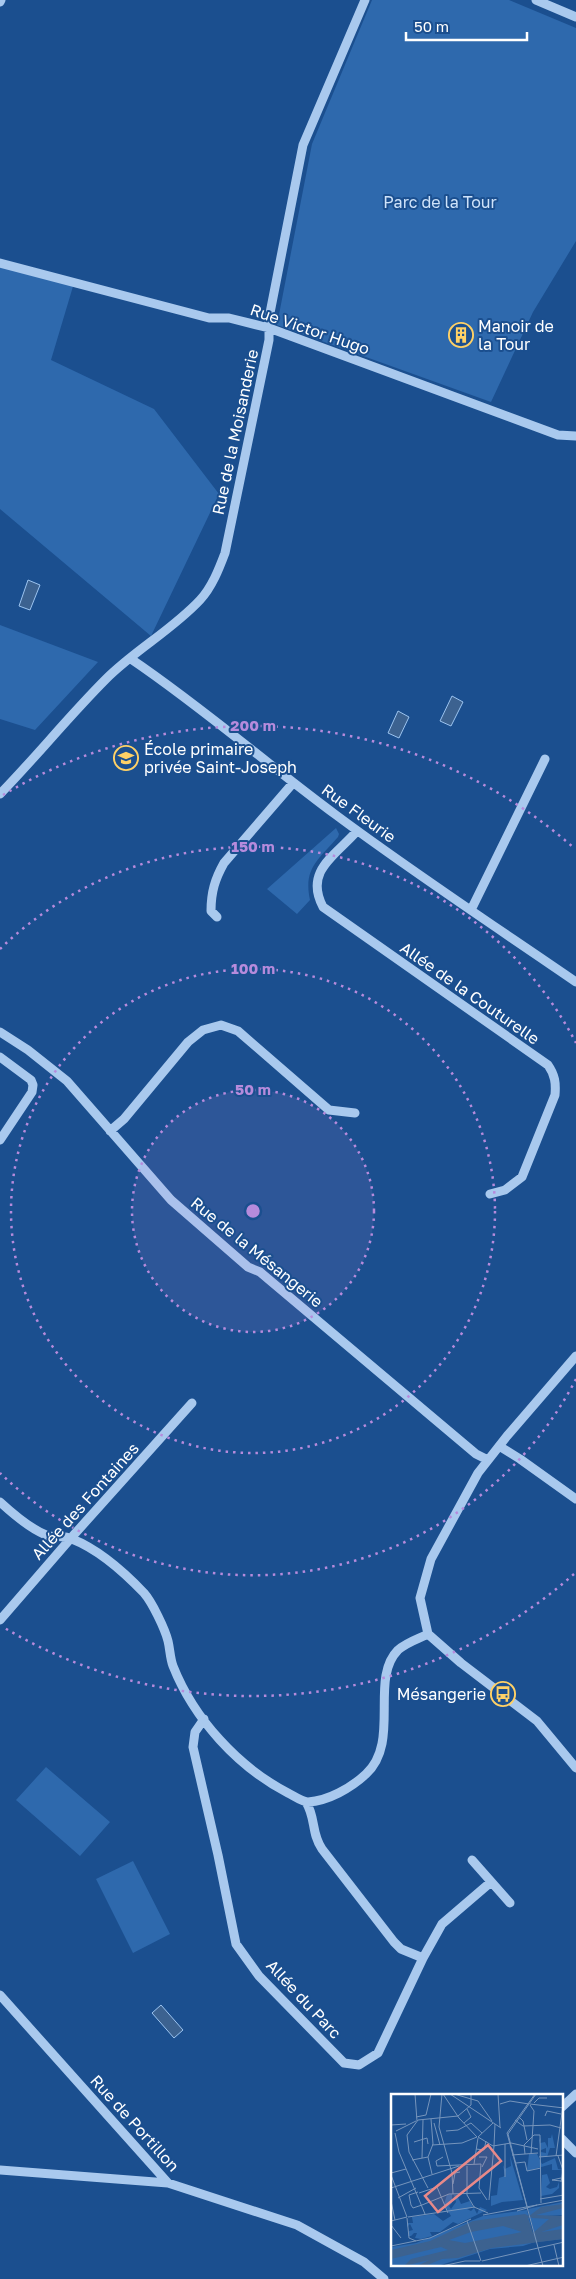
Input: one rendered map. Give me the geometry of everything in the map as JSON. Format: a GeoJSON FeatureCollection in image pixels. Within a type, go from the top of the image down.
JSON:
{"type":"FeatureCollection","features":[{"type":"Feature","properties":{"kind":"street","name":"Rue de la Moisanderie"},"geometry":{"type":"LineString","coordinates":[[0,794],[106,678],[131,659],[139,650],[156,639],[201,599],[226,553],[269,340],[269,318],[303,145],[365,0]]}},
{"type":"Feature","properties":{"kind":"street"},"geometry":{"type":"LineString","coordinates":[[536,0],[576,17]]}},
{"type":"Feature","properties":{"kind":"street","name":"Rue Victor Hugo"},"geometry":{"type":"LineString","coordinates":[[0,263],[209,318],[229,318],[270,328],[558,435],[576,436]]}},
{"type":"Feature","properties":{"kind":"street","name":"Rue Fleurie"},"geometry":{"type":"LineString","coordinates":[[131,659],[176,690],[357,831],[576,982]]}},
{"type":"Feature","properties":{"kind":"street"},"geometry":{"type":"LineString","coordinates":[[471,910],[545,759]]}},
{"type":"Feature","properties":{"kind":"street"},"geometry":{"type":"LineString","coordinates":[[217,917],[211,911],[211,893],[220,870],[293,783]]}},
{"type":"Feature","properties":{"kind":"street","name":"Allée de la Couturelle"},"geometry":{"type":"LineString","coordinates":[[357,831],[317,875],[316,894],[323,907],[548,1065],[553,1073],[556,1084],[555,1095],[522,1177],[505,1190],[490,1194]]}},
{"type":"Feature","properties":{"kind":"street"},"geometry":{"type":"LineString","coordinates":[[110,1131],[124,1119],[188,1042],[203,1030],[221,1025],[238,1031],[329,1110],[355,1113]]}},
{"type":"Feature","properties":{"kind":"street","name":"Rue de la Mésangerie"},"geometry":{"type":"LineString","coordinates":[[0,1032],[28,1050],[67,1081],[178,1207],[248,1267],[260,1272],[476,1454],[488,1460]]}},
{"type":"Feature","properties":{"kind":"street"},"geometry":{"type":"LineString","coordinates":[[0,1057],[31,1080],[34,1085],[32,1092],[0,1140]]}},
{"type":"Feature","properties":{"kind":"street"},"geometry":{"type":"LineString","coordinates":[[576,1356],[499,1446],[464,1496],[431,1559],[420,1598],[428,1634],[461,1663],[537,1721],[576,1768]]}},
{"type":"Feature","properties":{"kind":"street","name":"Allée des Fontaines"},"geometry":{"type":"LineString","coordinates":[[0,1620],[192,1403]]}},
{"type":"Feature","properties":{"kind":"street"},"geometry":{"type":"LineString","coordinates":[[499,1446],[576,1499]]}},
{"type":"Feature","properties":{"kind":"street"},"geometry":{"type":"LineString","coordinates":[[0,1502],[31,1526],[47,1535],[71,1538],[94,1550],[110,1561],[148,1597],[167,1638],[173,1666],[188,1696],[204,1720],[246,1766],[278,1788],[306,1802],[312,1810],[315,1839],[322,1849],[394,1942],[401,1949],[423,1958]]}},
{"type":"Feature","properties":{"kind":"street"},"geometry":{"type":"LineString","coordinates":[[306,1802],[346,1789],[372,1767],[381,1750],[389,1664],[397,1651],[405,1644],[428,1634]]}},
{"type":"Feature","properties":{"kind":"street","name":"Allée du Parc"},"geometry":{"type":"LineString","coordinates":[[204,1720],[195,1732],[193,1747],[236,1944],[259,1976],[344,2063],[359,2065],[378,2053],[423,1958],[442,1924],[491,1882]]}},
{"type":"Feature","properties":{"kind":"street"},"geometry":{"type":"LineString","coordinates":[[472,1860],[510,1903]]}},
{"type":"Feature","properties":{"kind":"street","name":"Rue de Portillon"},"geometry":{"type":"LineString","coordinates":[[0,1995],[168,2183],[298,2225],[364,2262],[384,2279]]}},
{"type":"Feature","properties":{"kind":"street"},"geometry":{"type":"LineString","coordinates":[[564,2105],[576,2094]]}},
{"type":"Feature","properties":{"kind":"street"},"geometry":{"type":"LineString","coordinates":[[564,2141],[576,2152]]}},
{"type":"Feature","properties":{"kind":"street"},"geometry":{"type":"LineString","coordinates":[[0,2170],[168,2183]]}},
{"type":"Feature","properties":{"kind":"green space","name":"Parc de la Tour"},"geometry":{"type":"Polygon","coordinates":[[[372,0],[509,0],[576,28],[576,241],[533,312],[491,402],[277,325],[312,144],[372,0]]]}},
{"type":"Feature","properties":{"kind":"green space"},"geometry":{"type":"Polygon","coordinates":[[[0,265],[74,283],[51,360],[154,409],[219,494],[151,636],[0,509],[0,265]]]}},
{"type":"Feature","properties":{"kind":"green space"},"geometry":{"type":"Polygon","coordinates":[[[0,625],[98,662],[35,730],[0,719],[0,625]]]}},
{"type":"Feature","properties":{"kind":"green space"},"geometry":{"type":"Polygon","coordinates":[[[336,828],[339,834],[338,837],[319,858],[311,872],[308,889],[310,900],[297,914],[267,889],[336,828]]]}},
{"type":"Feature","properties":{"kind":"green space"},"geometry":{"type":"Polygon","coordinates":[[[46,1767],[110,1822],[80,1856],[16,1800],[46,1767]]]}},
{"type":"Feature","properties":{"kind":"green space"},"geometry":{"type":"Polygon","coordinates":[[[133,1861],[170,1934],[133,1953],[96,1879],[133,1861]]]}},
{"type":"Feature","properties":{"kind":"shaded area"},"geometry":{"type":"Polygon","coordinates":[[[28,580],[40,585],[30,610],[19,606],[28,580]]]}},
{"type":"Feature","properties":{"kind":"shaded area"},"geometry":{"type":"Polygon","coordinates":[[[452,696],[463,702],[451,726],[440,721],[452,696]]]}},
{"type":"Feature","properties":{"kind":"shaded area"},"geometry":{"type":"Polygon","coordinates":[[[398,711],[409,717],[399,738],[388,733],[398,711]]]}},
{"type":"Feature","properties":{"kind":"shaded area"},"geometry":{"type":"Polygon","coordinates":[[[161,2005],[183,2030],[174,2038],[152,2013],[161,2005]]]}},
{"type":"Feature","properties":{"kind":"place","name":"Manoir de la Tour"},"geometry":{"type":"Point","coordinates":[461,335]}},
{"type":"Feature","properties":{"kind":"place","name":"École primaire privée Saint-Joseph"},"geometry":{"type":"Point","coordinates":[126,758]}},
{"type":"Feature","properties":{"kind":"place","name":"Mésangerie"},"geometry":{"type":"Point","coordinates":[503,1694]}}]}
